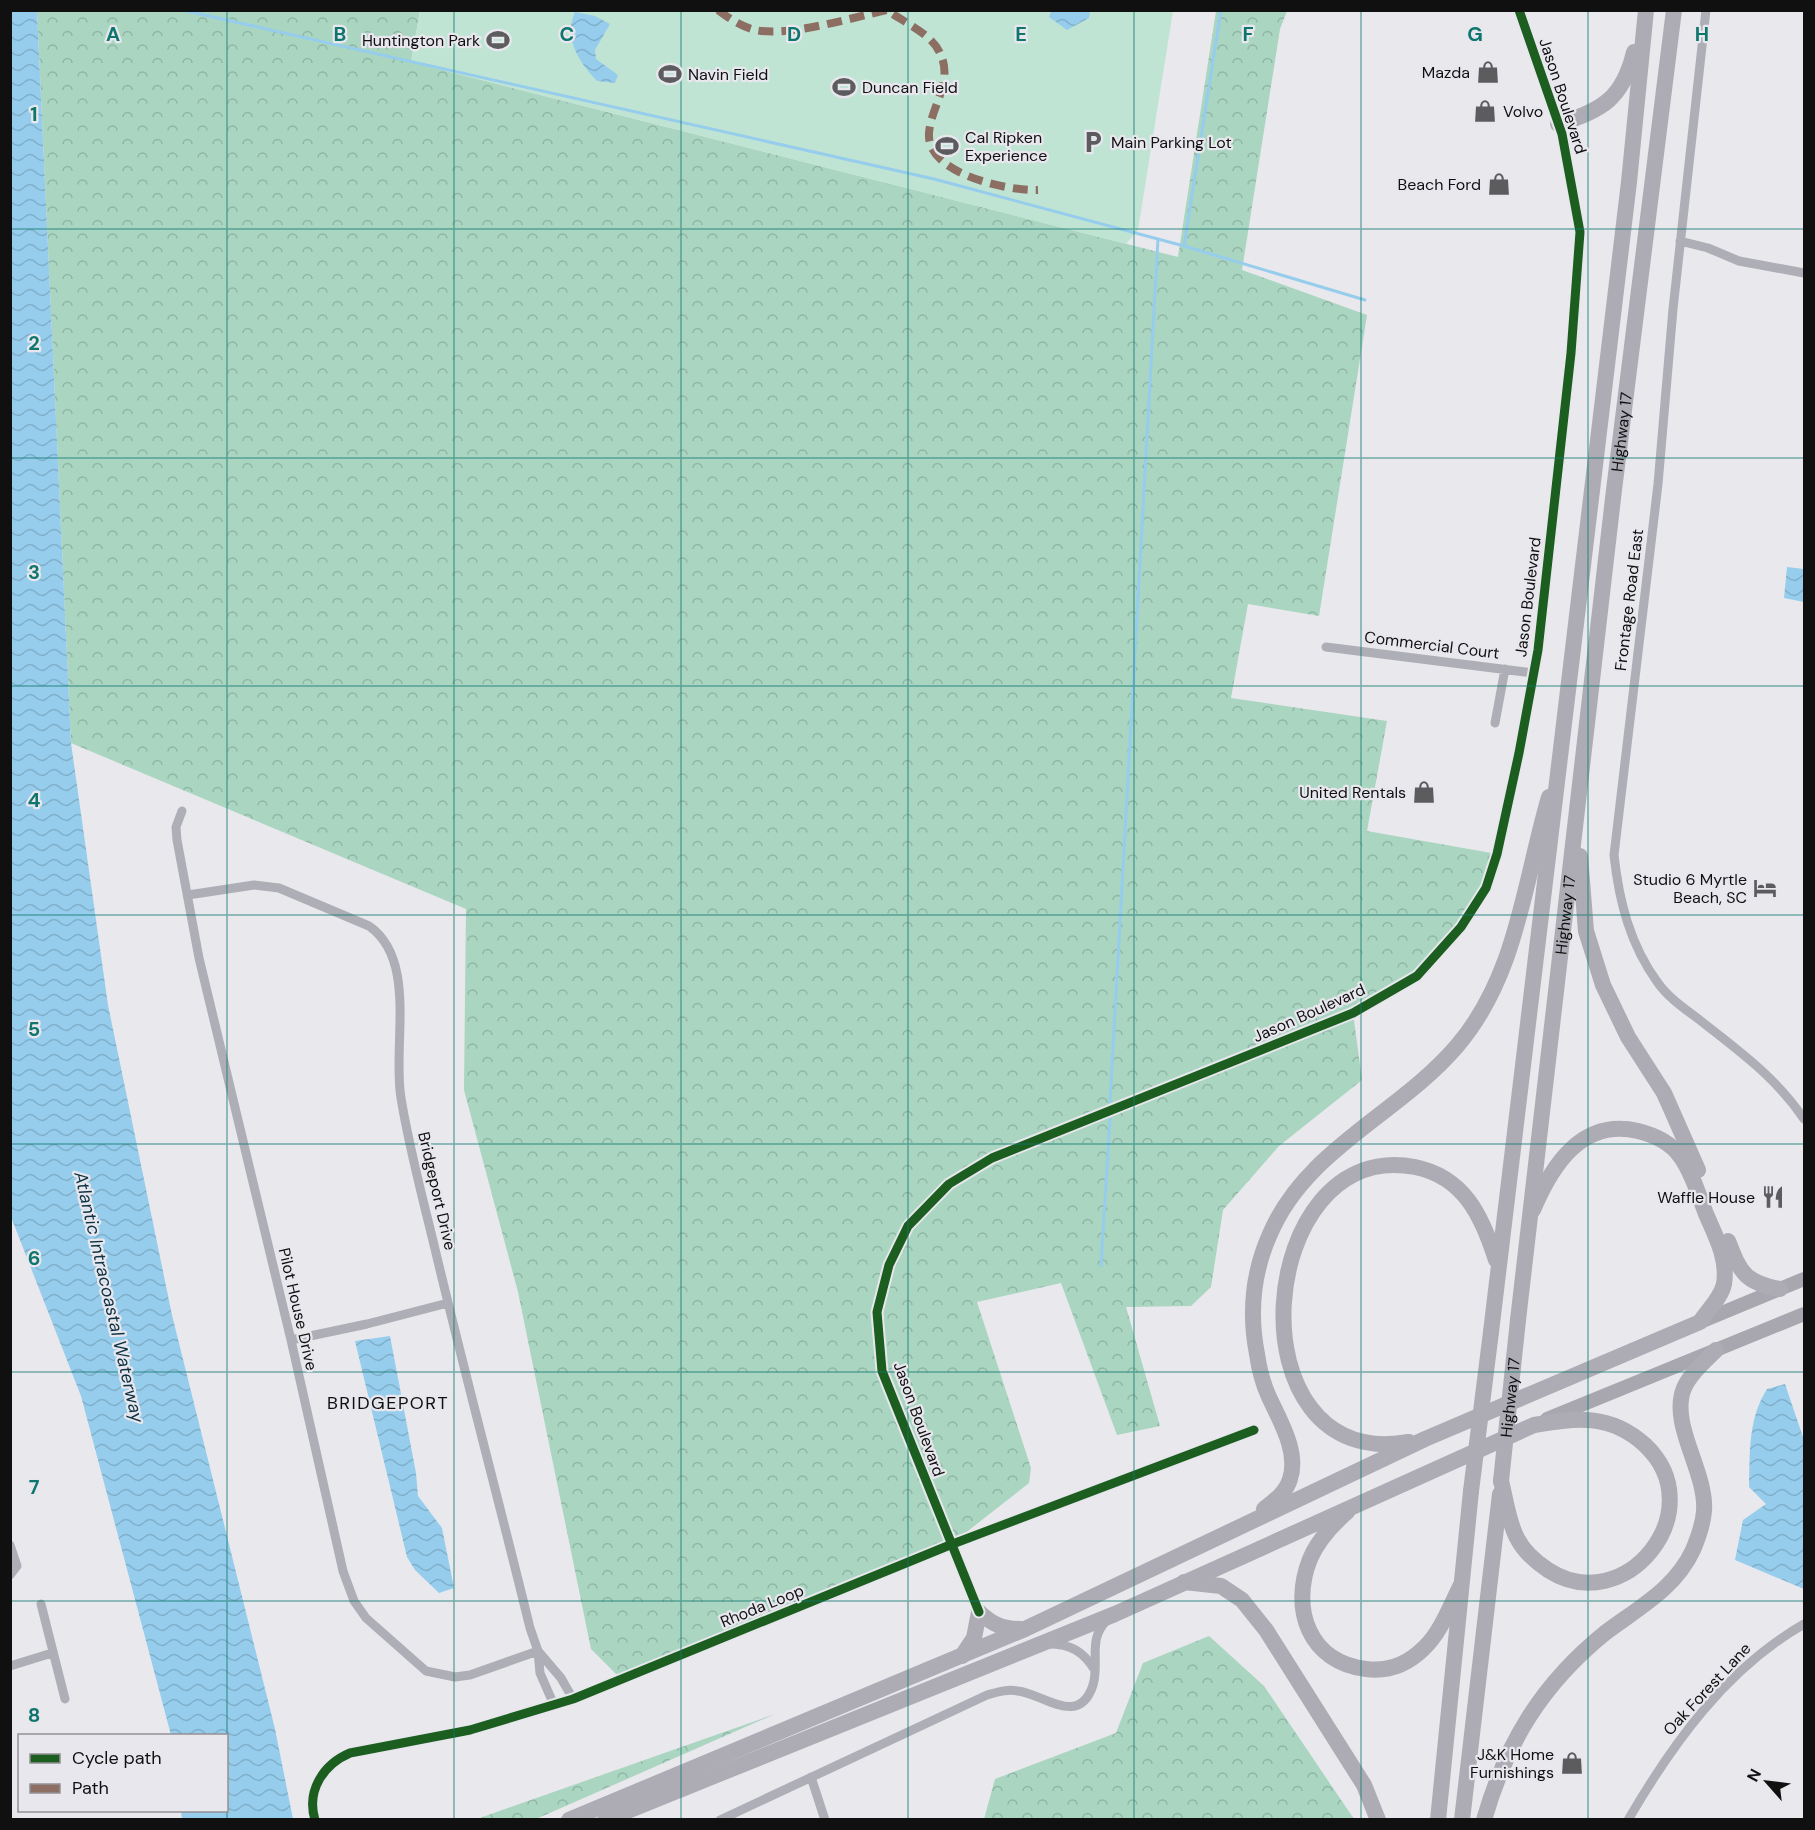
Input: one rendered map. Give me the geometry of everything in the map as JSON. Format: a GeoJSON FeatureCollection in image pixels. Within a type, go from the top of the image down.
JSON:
{"type":"FeatureCollection","features":[{"type":"Feature","properties":{"kind":"highway"},"geometry":{"type":"LineString","coordinates":[[1558,124],[1586,116],[1604,105],[1621,89],[1630,69],[1645,10]]}},
{"type":"Feature","properties":{"kind":"highway","name":"Highway 17"},"geometry":{"type":"LineString","coordinates":[[1438,1820],[1471,1491],[1563,747],[1629,182],[1645,10]]}},
{"type":"Feature","properties":{"kind":"highway","name":"Highway 17"},"geometry":{"type":"LineString","coordinates":[[1462,1820],[1577,816],[1674,10]]}},
{"type":"Feature","properties":{"kind":"highway"},"geometry":{"type":"LineString","coordinates":[[1246,1523],[1278,1499],[1291,1478],[1291,1454],[1279,1418],[1268,1395],[1253,1335],[1254,1290],[1268,1237],[1281,1209],[1318,1163],[1415,1089],[1458,1045],[1484,1009],[1515,933],[1563,747]]}},
{"type":"Feature","properties":{"kind":"highway"},"geometry":{"type":"LineString","coordinates":[[1577,816],[1586,931],[1603,985],[1628,1037],[1664,1093],[1738,1265],[1747,1277],[1758,1285],[1780,1289]]}},
{"type":"Feature","properties":{"kind":"highway"},"geometry":{"type":"LineString","coordinates":[[569,1820],[1025,1629],[1425,1439],[1700,1322],[1720,1294],[1724,1259],[1680,1156],[1668,1144],[1653,1135],[1616,1129],[1587,1136],[1558,1162],[1546,1180],[1533,1210]]}},
{"type":"Feature","properties":{"kind":"highway"},"geometry":{"type":"LineString","coordinates":[[1425,1439],[1394,1444],[1369,1444],[1340,1433],[1323,1420],[1293,1379],[1286,1352],[1283,1322],[1287,1273],[1299,1239],[1321,1202],[1346,1179],[1360,1171],[1397,1164],[1423,1169],[1447,1178],[1467,1195],[1486,1229],[1498,1267]]}},
{"type":"Feature","properties":{"kind":"highway"},"geometry":{"type":"LineString","coordinates":[[1484,1820],[1495,1782],[1509,1748],[1526,1720],[1561,1673],[1605,1634],[1669,1585],[1682,1571],[1692,1551],[1701,1530],[1704,1509],[1700,1477],[1681,1416],[1680,1402],[1684,1388],[1694,1371],[1716,1350]]}},
{"type":"Feature","properties":{"kind":"highway"},"geometry":{"type":"LineString","coordinates":[[605,1820],[1114,1614],[1534,1425],[1577,1418],[1612,1425],[1640,1441],[1656,1456],[1670,1490],[1670,1510],[1665,1530],[1645,1558],[1630,1571],[1599,1582],[1570,1580],[1541,1565],[1517,1539],[1501,1481]]}},
{"type":"Feature","properties":{"kind":"highway"},"geometry":{"type":"LineString","coordinates":[[1356,1504],[1321,1540],[1303,1579],[1301,1600],[1305,1621],[1315,1641],[1329,1657],[1349,1667],[1373,1670],[1394,1668],[1425,1648],[1437,1633],[1461,1585]]}},
{"type":"Feature","properties":{"kind":"highway"},"geometry":{"type":"LineString","coordinates":[[1183,1582],[1221,1586],[1242,1600],[1266,1630],[1364,1785],[1378,1820]]}},
{"type":"Feature","properties":{"kind":"highway"},"geometry":{"type":"LineString","coordinates":[[979,1612],[990,1622],[1004,1629],[1025,1629]]}},
{"type":"Feature","properties":{"kind":"highway"},"geometry":{"type":"LineString","coordinates":[[962,1656],[974,1638],[979,1612]]}},
{"type":"Feature","properties":{"kind":"main road"},"geometry":{"type":"LineString","coordinates":[[1700,1322],[1804,1279]]}},
{"type":"Feature","properties":{"kind":"main road"},"geometry":{"type":"LineString","coordinates":[[1534,1425],[1804,1314]]}},
{"type":"Feature","properties":{"kind":"street","name":"Jason Boulevard"},"geometry":{"type":"LineString","coordinates":[[979,1612],[950,1545],[882,1371],[877,1312],[889,1265],[909,1226],[949,1184],[992,1158],[1353,1014],[1417,976],[1461,927],[1486,888],[1497,854],[1519,753],[1533,673],[1557,492],[1580,232],[1571,170],[1558,124],[1519,10]]}},
{"type":"Feature","properties":{"kind":"street","name":"Frontage Road East"},"geometry":{"type":"LineString","coordinates":[[1706,10],[1680,240],[1658,484],[1614,855],[1618,898],[1635,942],[1658,983],[1671,998],[1760,1067],[1782,1088],[1804,1119]]}},
{"type":"Feature","properties":{"kind":"street"},"geometry":{"type":"LineString","coordinates":[[1680,240],[1708,248],[1739,261],[1804,273]]}},
{"type":"Feature","properties":{"kind":"street","name":"Commercial Court"},"geometry":{"type":"LineString","coordinates":[[1326,647],[1533,673]]}},
{"type":"Feature","properties":{"kind":"street"},"geometry":{"type":"LineString","coordinates":[[1495,723],[1505,669]]}},
{"type":"Feature","properties":{"kind":"street","name":"Pilot House Drive"},"geometry":{"type":"LineString","coordinates":[[182,811],[176,827],[177,840],[198,958],[291,1340],[343,1570],[354,1601],[366,1618],[418,1665],[440,1676],[470,1675],[538,1651]]}},
{"type":"Feature","properties":{"kind":"street","name":"Bridgeport Drive"},"geometry":{"type":"LineString","coordinates":[[188,895],[254,885],[279,888],[369,926],[381,934],[389,946],[399,977],[398,1080],[448,1303],[530,1628],[538,1651],[540,1673],[554,1706]]}},
{"type":"Feature","properties":{"kind":"street"},"geometry":{"type":"LineString","coordinates":[[291,1340],[367,1324],[448,1303]]}},
{"type":"Feature","properties":{"kind":"street","name":"Rhoda Loop"},"geometry":{"type":"LineString","coordinates":[[315,1820],[312,1802],[315,1787],[324,1773],[342,1757],[470,1730],[554,1706],[950,1545],[1254,1430]]}},
{"type":"Feature","properties":{"kind":"street"},"geometry":{"type":"LineString","coordinates":[[10,1545],[16,1566],[10,1575]]}},
{"type":"Feature","properties":{"kind":"street"},"geometry":{"type":"LineString","coordinates":[[41,1604],[64,1699]]}},
{"type":"Feature","properties":{"kind":"street"},"geometry":{"type":"LineString","coordinates":[[720,1820],[962,1705],[1005,1690],[1033,1694],[1059,1707],[1071,1707],[1090,1692],[1095,1671],[1093,1649],[1099,1630],[1114,1614]]}},
{"type":"Feature","properties":{"kind":"street","name":"Oak Forest Lane"},"geometry":{"type":"LineString","coordinates":[[1628,1820],[1673,1747],[1702,1712],[1768,1647],[1804,1624]]}},
{"type":"Feature","properties":{"kind":"street"},"geometry":{"type":"LineString","coordinates":[[1041,1644],[1058,1644],[1080,1651],[1095,1671]]}},
{"type":"Feature","properties":{"kind":"street","name":"Bridgeport Drive"},"geometry":{"type":"LineString","coordinates":[[538,1651],[561,1678],[573,1699]]}},
{"type":"Feature","properties":{"kind":"street"},"geometry":{"type":"LineString","coordinates":[[10,1666],[52,1653]]}},
{"type":"Feature","properties":{"kind":"street"},"geometry":{"type":"LineString","coordinates":[[811,1777],[825,1820]]}},
{"type":"Feature","properties":{"kind":"green space"},"geometry":{"type":"Polygon","coordinates":[[[37,11],[420,11],[411,62],[1178,257],[1216,11],[1287,11],[1280,29],[1242,270],[1367,315],[1319,616],[1248,604],[1231,698],[1387,721],[1367,831],[1497,854],[1486,888],[1461,927],[1417,976],[1353,1013],[1362,1080],[1279,1146],[1223,1210],[1211,1287],[1191,1306],[1126,1307],[1160,1426],[1117,1435],[1061,1283],[977,1302],[1031,1468],[1029,1483],[950,1545],[621,1679],[591,1649],[518,1292],[464,1090],[466,909],[71,743],[37,11]]]}},
{"type":"Feature","properties":{"kind":"green space","name":"Cal Ripken Experience"},"geometry":{"type":"Polygon","coordinates":[[[420,11],[1173,11],[1138,230],[1126,244],[411,62],[420,11]]]}},
{"type":"Feature","properties":{"kind":"green space"},"geometry":{"type":"Polygon","coordinates":[[[1209,1636],[1264,1686],[1354,1819],[984,1819],[995,1779],[1116,1733],[1143,1663],[1209,1636]]]}},
{"type":"Feature","properties":{"kind":"green space"},"geometry":{"type":"Polygon","coordinates":[[[775,1714],[536,1819],[477,1819],[775,1714]]]}},
{"type":"Feature","properties":{"kind":"water"},"geometry":{"type":"Polygon","coordinates":[[[1052,10],[1090,11],[1089,18],[1067,30],[1049,17],[1052,10]]]}},
{"type":"Feature","properties":{"kind":"water","name":"Atlantic Intracoastal Waterway"},"geometry":{"type":"Polygon","coordinates":[[[10,11],[37,11],[71,743],[108,1005],[172,1315],[275,1729],[293,1819],[182,1819],[181,1812],[228,1812],[228,1734],[171,1734],[81,1396],[11,1217],[10,11]]]}},
{"type":"Feature","properties":{"kind":"water"},"geometry":{"type":"Polygon","coordinates":[[[575,12],[595,16],[610,24],[595,50],[596,59],[618,75],[615,83],[597,81],[579,58],[571,31],[575,12]]]}},
{"type":"Feature","properties":{"kind":"water"},"geometry":{"type":"Polygon","coordinates":[[[1787,567],[1804,569],[1804,602],[1784,598],[1787,567]]]}},
{"type":"Feature","properties":{"kind":"water"},"geometry":{"type":"Polygon","coordinates":[[[390,1336],[416,1473],[418,1496],[442,1528],[454,1588],[439,1593],[415,1570],[407,1557],[355,1341],[390,1336]]]}},
{"type":"Feature","properties":{"kind":"water"},"geometry":{"type":"Polygon","coordinates":[[[1785,1384],[1804,1440],[1804,1589],[1735,1560],[1743,1520],[1766,1504],[1749,1487],[1751,1436],[1756,1412],[1767,1389],[1785,1384]]]}},
{"type":"Feature","properties":{"kind":"waterway"},"geometry":{"type":"LineString","coordinates":[[182,10],[934,179],[1184,246],[1365,300]]}},
{"type":"Feature","properties":{"kind":"waterway"},"geometry":{"type":"LineString","coordinates":[[1184,246],[1221,10]]}},
{"type":"Feature","properties":{"kind":"waterway"},"geometry":{"type":"LineString","coordinates":[[1110,1102],[1158,239]]}},
{"type":"Feature","properties":{"kind":"waterway"},"geometry":{"type":"LineString","coordinates":[[1101,1266],[1110,1119]]}},
{"type":"Feature","properties":{"kind":"marked path"},"geometry":{"type":"LineString","coordinates":[[718,10],[745,26],[755,30],[769,31],[820,26],[887,10],[931,40],[944,64],[943,84],[929,133],[932,147],[941,159],[954,169],[971,177],[1008,187],[1038,190]]}},
{"type":"Feature","properties":{"kind":"cycle path"},"geometry":{"type":"LineString","coordinates":[[979,1612],[882,1371],[877,1312],[889,1265],[908,1226],[949,1184],[992,1158],[1353,1013],[1417,976],[1461,927],[1486,888],[1497,854],[1538,650],[1571,353],[1580,232],[1562,134],[1519,10]]}},
{"type":"Feature","properties":{"kind":"cycle path"},"geometry":{"type":"LineString","coordinates":[[315,1820],[313,1798],[319,1779],[332,1764],[350,1753],[470,1730],[573,1699],[950,1545],[1254,1430]]}},
{"type":"Feature","properties":{"kind":"place","name":"Huntington Park"},"geometry":{"type":"Point","coordinates":[498,40]}},
{"type":"Feature","properties":{"kind":"place","name":"Mazda"},"geometry":{"type":"Point","coordinates":[1488,72]}},
{"type":"Feature","properties":{"kind":"place","name":"Navin Field"},"geometry":{"type":"Point","coordinates":[670,74]}},
{"type":"Feature","properties":{"kind":"place","name":"Duncan Field"},"geometry":{"type":"Point","coordinates":[844,87]}},
{"type":"Feature","properties":{"kind":"place","name":"Volvo"},"geometry":{"type":"Point","coordinates":[1485,111]}},
{"type":"Feature","properties":{"kind":"place","name":"Main Parking Lot"},"geometry":{"type":"Point","coordinates":[1093,142]}},
{"type":"Feature","properties":{"kind":"place","name":"Cal Ripken Experience"},"geometry":{"type":"Point","coordinates":[947,146]}},
{"type":"Feature","properties":{"kind":"place","name":"Beach Ford"},"geometry":{"type":"Point","coordinates":[1499,184]}},
{"type":"Feature","properties":{"kind":"place","name":"United Rentals"},"geometry":{"type":"Point","coordinates":[1424,792]}},
{"type":"Feature","properties":{"kind":"place","name":"Studio 6 Myrtle Beach, SC"},"geometry":{"type":"Point","coordinates":[1765,888]}},
{"type":"Feature","properties":{"kind":"place","name":"Waffle House"},"geometry":{"type":"Point","coordinates":[1773,1197]}},
{"type":"Feature","properties":{"kind":"place","name":"J&K Home Furnishings"},"geometry":{"type":"Point","coordinates":[1572,1763]}},
{"type":"Feature","properties":{"kind":"district","name":"BRIDGEPORT"},"geometry":{"type":"Point","coordinates":[388,1403]}}]}
